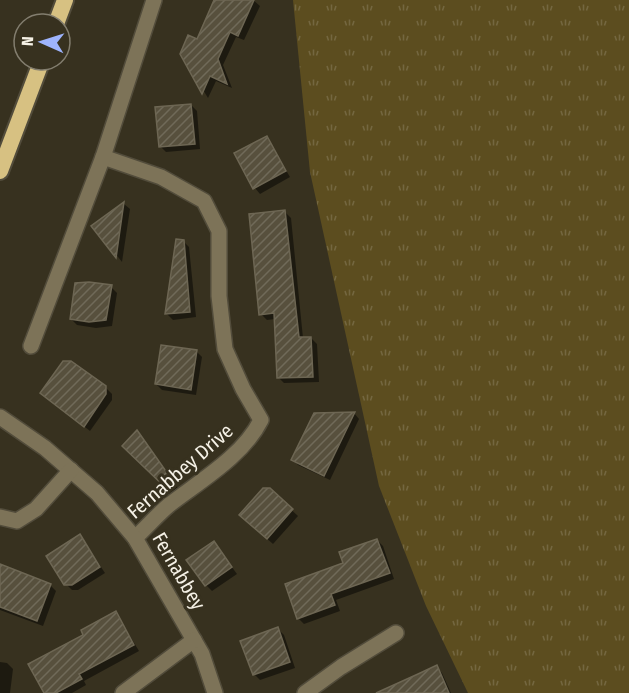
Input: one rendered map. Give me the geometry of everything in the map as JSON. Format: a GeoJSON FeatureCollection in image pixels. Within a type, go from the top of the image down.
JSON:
{"type":"FeatureCollection","features":[{"type":"Feature","properties":{"kind":"highway"},"geometry":{"type":"LineString","coordinates":[[0,171],[37,72]]}},
{"type":"Feature","properties":{"kind":"street"},"geometry":{"type":"LineString","coordinates":[[32,346],[103,158],[154,0]]}},
{"type":"Feature","properties":{"kind":"street","name":"Fernabbey Drive"},"geometry":{"type":"LineString","coordinates":[[103,158],[161,177],[204,201],[219,231],[219,296],[225,349],[243,389],[261,420],[255,434],[231,457],[166,508],[135,538]]}},
{"type":"Feature","properties":{"kind":"street","name":"Fernabbey"},"geometry":{"type":"LineString","coordinates":[[0,417],[45,448],[97,493],[135,538],[202,654],[215,693]]}},
{"type":"Feature","properties":{"kind":"street"},"geometry":{"type":"LineString","coordinates":[[0,517],[17,521],[36,509],[71,470]]}},
{"type":"Feature","properties":{"kind":"street"},"geometry":{"type":"LineString","coordinates":[[305,693],[340,667],[396,633]]}},
{"type":"Feature","properties":{"kind":"street"},"geometry":{"type":"LineString","coordinates":[[123,693],[194,640]]}},
{"type":"Feature","properties":{"kind":"green space"},"geometry":{"type":"Polygon","coordinates":[[[293,0],[629,0],[629,693],[468,693],[426,606],[379,486],[310,172],[293,0]]]}},
{"type":"Feature","properties":{"kind":"building"},"geometry":{"type":"Polygon","coordinates":[[[214,0],[254,0],[238,36],[230,32],[218,59],[227,84],[210,76],[202,94],[180,54],[188,35],[197,39],[214,0]]]}},
{"type":"Feature","properties":{"kind":"building"},"geometry":{"type":"Polygon","coordinates":[[[191,104],[195,144],[159,147],[155,107],[191,104]]]}},
{"type":"Feature","properties":{"kind":"building"},"geometry":{"type":"Polygon","coordinates":[[[267,136],[286,171],[253,189],[234,153],[267,136]]]}},
{"type":"Feature","properties":{"kind":"building"},"geometry":{"type":"Polygon","coordinates":[[[124,202],[116,258],[91,226],[124,202]]]}},
{"type":"Feature","properties":{"kind":"building"},"geometry":{"type":"Polygon","coordinates":[[[285,210],[299,337],[311,337],[313,377],[277,378],[274,313],[259,315],[249,214],[285,210]]]}},
{"type":"Feature","properties":{"kind":"building"},"geometry":{"type":"Polygon","coordinates":[[[176,239],[184,240],[190,312],[165,314],[176,239]]]}},
{"type":"Feature","properties":{"kind":"building"},"geometry":{"type":"Polygon","coordinates":[[[75,283],[112,285],[106,320],[89,322],[70,319],[75,283]]]}},
{"type":"Feature","properties":{"kind":"building"},"geometry":{"type":"Polygon","coordinates":[[[161,345],[197,350],[191,390],[155,384],[161,345]]]}},
{"type":"Feature","properties":{"kind":"building"},"geometry":{"type":"Polygon","coordinates":[[[63,361],[71,361],[106,386],[106,394],[84,427],[40,393],[63,361]]]}},
{"type":"Feature","properties":{"kind":"building"},"geometry":{"type":"Polygon","coordinates":[[[355,412],[324,476],[291,460],[314,413],[355,412]]]}},
{"type":"Feature","properties":{"kind":"building"},"geometry":{"type":"Polygon","coordinates":[[[137,430],[175,484],[168,490],[122,446],[137,430]]]}},
{"type":"Feature","properties":{"kind":"building"},"geometry":{"type":"Polygon","coordinates":[[[263,488],[270,488],[293,509],[267,539],[239,515],[263,488]]]}},
{"type":"Feature","properties":{"kind":"building"},"geometry":{"type":"Polygon","coordinates":[[[80,534],[100,567],[72,585],[64,585],[46,556],[80,534]]]}},
{"type":"Feature","properties":{"kind":"building"},"geometry":{"type":"Polygon","coordinates":[[[377,539],[390,573],[331,594],[335,605],[297,619],[285,584],[343,563],[339,552],[377,539]]]}},
{"type":"Feature","properties":{"kind":"building"},"geometry":{"type":"Polygon","coordinates":[[[214,541],[232,567],[205,586],[186,560],[214,541]]]}},
{"type":"Feature","properties":{"kind":"building"},"geometry":{"type":"Polygon","coordinates":[[[0,564],[51,584],[37,621],[0,607],[0,564]]]}},
{"type":"Feature","properties":{"kind":"building"},"geometry":{"type":"Polygon","coordinates":[[[116,611],[134,645],[79,674],[82,679],[56,693],[44,693],[28,664],[83,635],[81,630],[116,611]]]}},
{"type":"Feature","properties":{"kind":"building"},"geometry":{"type":"Polygon","coordinates":[[[278,627],[290,662],[253,675],[240,641],[278,627]]]}},
{"type":"Feature","properties":{"kind":"building"},"geometry":{"type":"Polygon","coordinates":[[[437,665],[449,693],[376,693],[418,674],[437,665]]]}}]}
